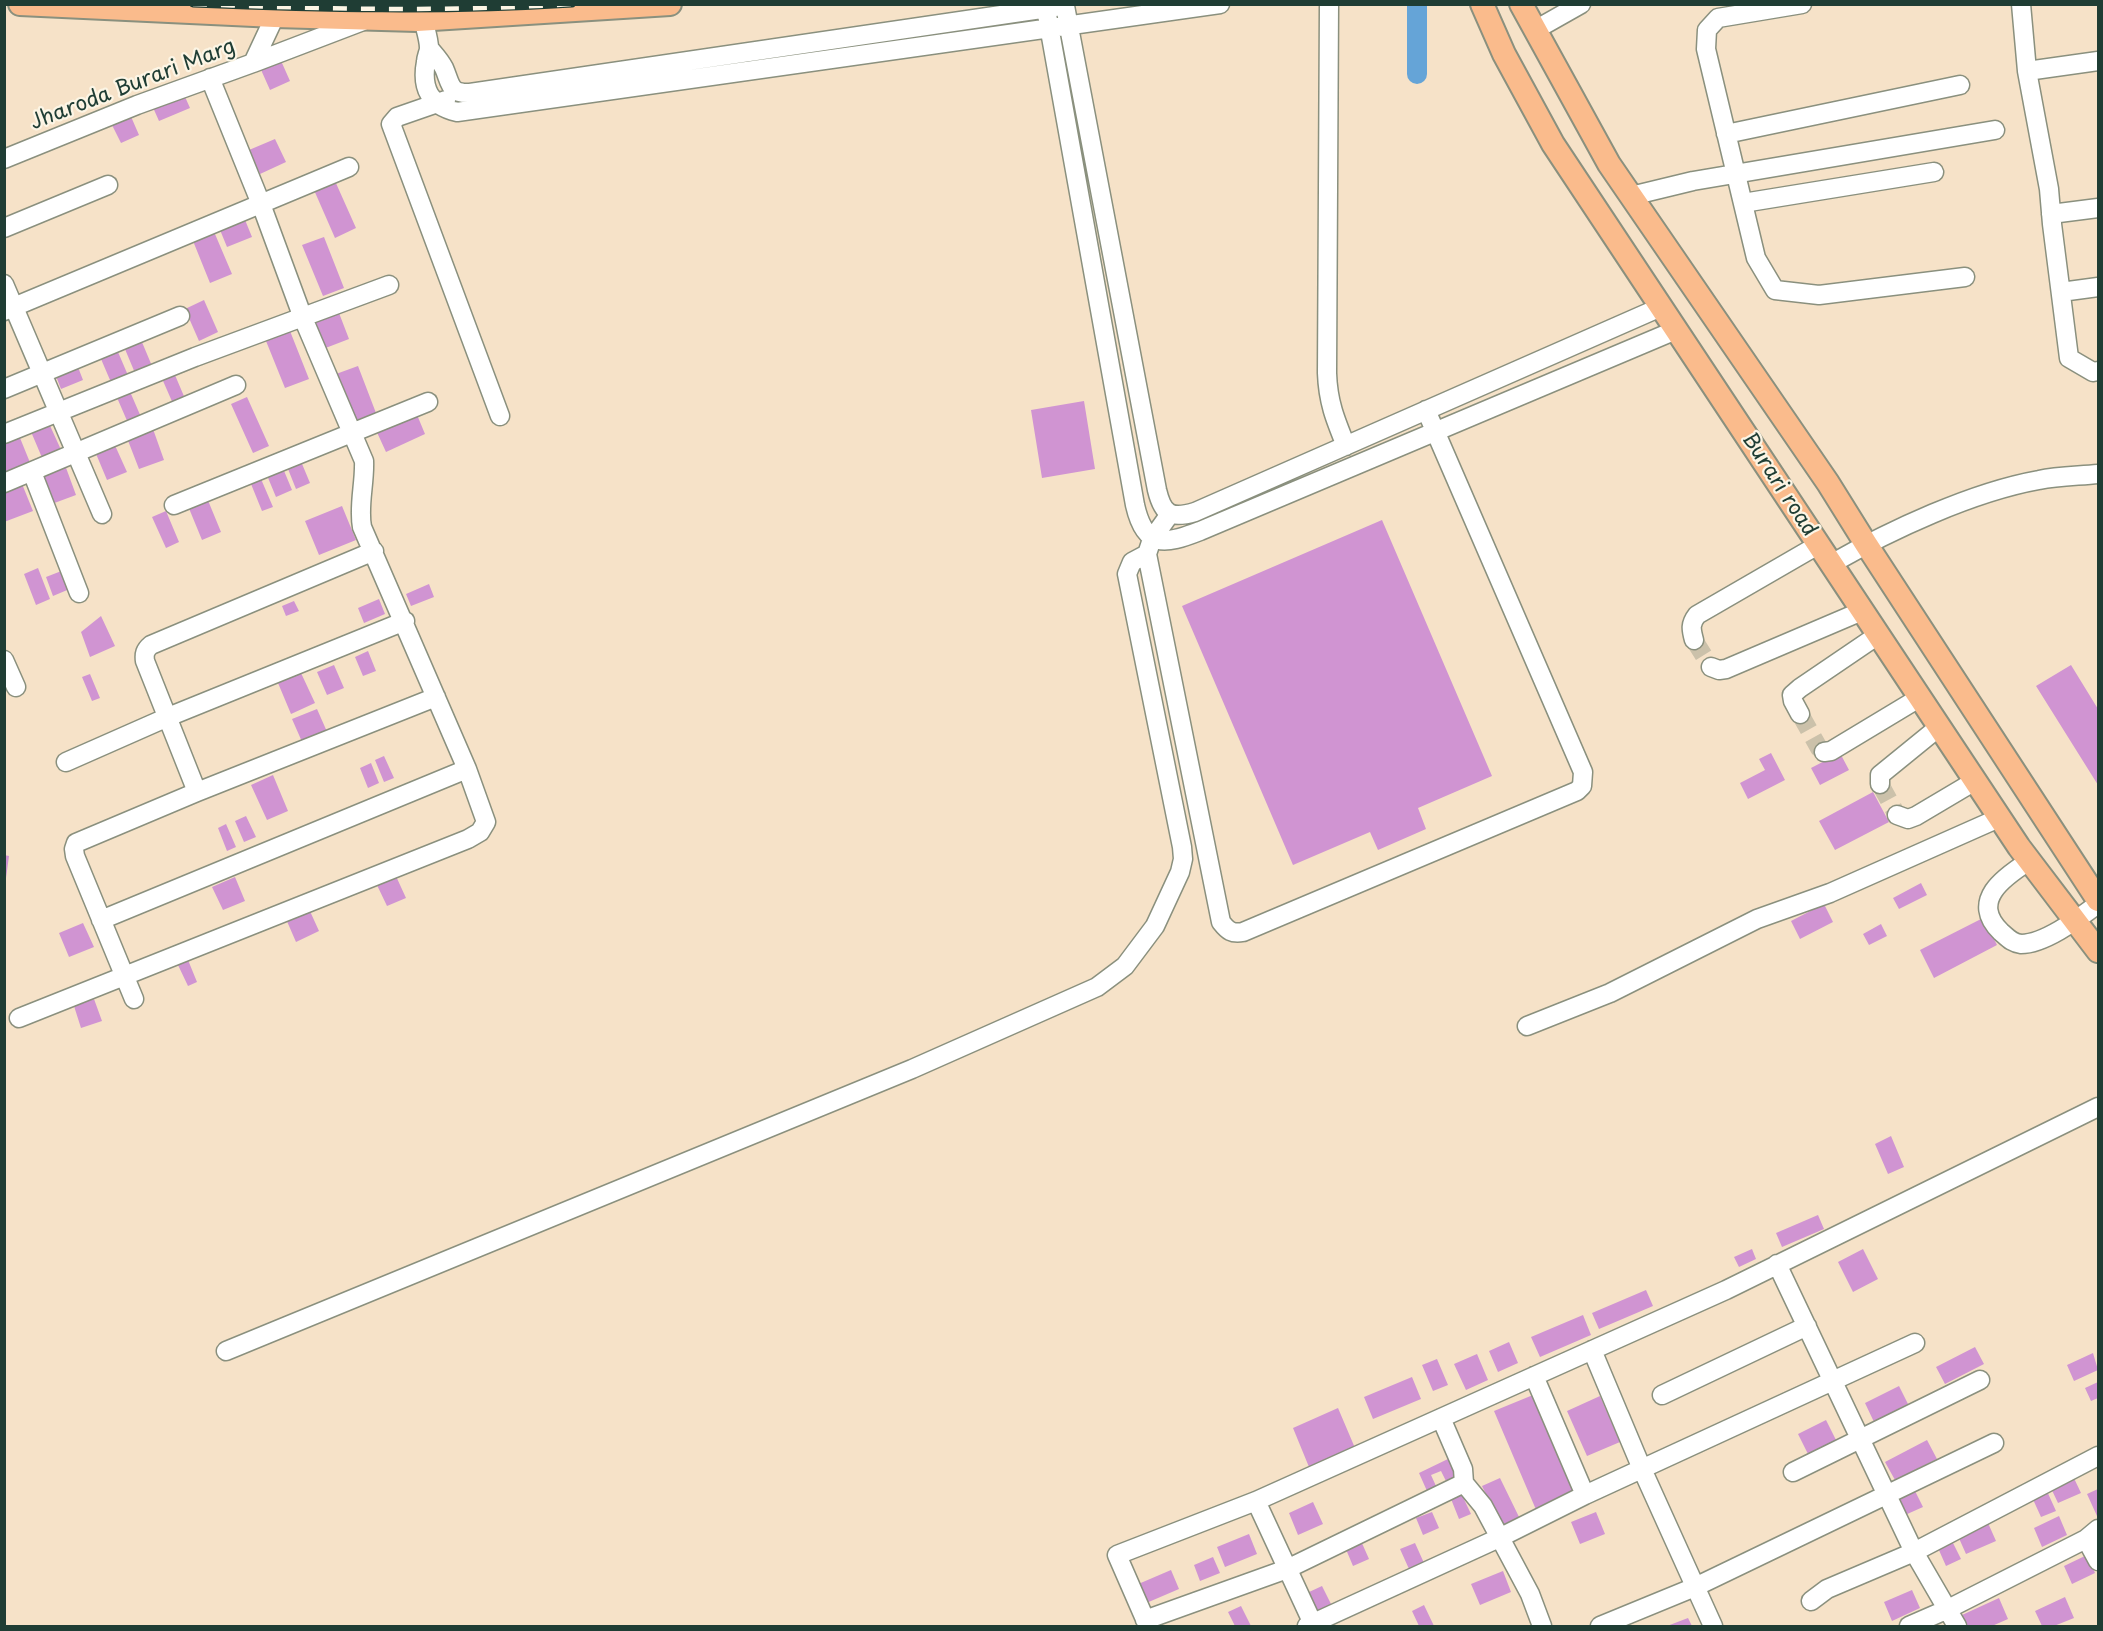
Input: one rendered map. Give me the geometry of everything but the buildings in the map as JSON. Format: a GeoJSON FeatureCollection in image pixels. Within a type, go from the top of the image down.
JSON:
{"type":"FeatureCollection","features":[{"type":"Feature","properties":{"kind":"main road"},"geometry":{"type":"LineString","coordinates":[[20,4],[276,10],[370,18],[423,19],[670,4]]}},
{"type":"Feature","properties":{"kind":"main road","name":"Burari road"},"geometry":{"type":"LineString","coordinates":[[1482,4],[1504,54],[1553,144],[1999,818],[2098,951]]}},
{"type":"Feature","properties":{"kind":"main road","name":"Burari road"},"geometry":{"type":"LineString","coordinates":[[1521,4],[1609,164],[1828,483],[2097,895]]}},
{"type":"Feature","properties":{"kind":"street"},"geometry":{"type":"LineString","coordinates":[[423,19],[429,48],[425,73],[426,87],[436,103],[445,109],[457,112],[1220,4]]}},
{"type":"Feature","properties":{"kind":"street"},"geometry":{"type":"LineString","coordinates":[[1329,4],[1327,373],[1328,396],[1346,446]]}},
{"type":"Feature","properties":{"kind":"street"},"geometry":{"type":"LineString","coordinates":[[1535,30],[1581,4]]}},
{"type":"Feature","properties":{"kind":"street"},"geometry":{"type":"LineString","coordinates":[[1802,4],[1718,18],[1707,30],[1706,49],[1756,258],[1775,290],[1820,295],[1965,277]]}},
{"type":"Feature","properties":{"kind":"street"},"geometry":{"type":"LineString","coordinates":[[2021,4],[2027,71],[2049,189],[2069,358],[2093,372],[2098,371]]}},
{"type":"Feature","properties":{"kind":"street"},"geometry":{"type":"LineString","coordinates":[[500,416],[391,124],[397,117],[461,93],[1071,5],[1069,26],[1156,490],[1160,504],[1170,514],[1174,516],[1195,512],[1661,307]]}},
{"type":"Feature","properties":{"kind":"street"},"geometry":{"type":"LineString","coordinates":[[1046,9],[1137,514],[1139,523],[1148,536],[1221,922],[1227,930],[1234,933],[1243,932],[1577,791],[1582,786],[1583,772],[1426,410]]}},
{"type":"Feature","properties":{"kind":"street","name":"Jharoda Burari Marg"},"geometry":{"type":"LineString","coordinates":[[4,159],[127,109],[253,63],[276,10]]}},
{"type":"Feature","properties":{"kind":"street"},"geometry":{"type":"LineString","coordinates":[[253,63],[370,18]]}},
{"type":"Feature","properties":{"kind":"street"},"geometry":{"type":"LineString","coordinates":[[429,48],[440,61],[450,86],[454,91],[461,93]]}},
{"type":"Feature","properties":{"kind":"street"},"geometry":{"type":"LineString","coordinates":[[2027,71],[2098,61]]}},
{"type":"Feature","properties":{"kind":"street"},"geometry":{"type":"LineString","coordinates":[[19,1018],[468,839],[480,832],[486,822],[467,769],[363,527],[360,517],[364,461],[303,318],[261,204],[210,78]]}},
{"type":"Feature","properties":{"kind":"street"},"geometry":{"type":"LineString","coordinates":[[1726,134],[1960,85]]}},
{"type":"Feature","properties":{"kind":"street"},"geometry":{"type":"LineString","coordinates":[[1630,196],[1693,181],[1995,130]]}},
{"type":"Feature","properties":{"kind":"street"},"geometry":{"type":"LineString","coordinates":[[10,309],[349,167]]}},
{"type":"Feature","properties":{"kind":"street"},"geometry":{"type":"LineString","coordinates":[[1743,203],[1934,172]]}},
{"type":"Feature","properties":{"kind":"street"},"geometry":{"type":"LineString","coordinates":[[4,228],[108,185]]}},
{"type":"Feature","properties":{"kind":"street"},"geometry":{"type":"LineString","coordinates":[[2051,214],[2098,208]]}},
{"type":"Feature","properties":{"kind":"street"},"geometry":{"type":"LineString","coordinates":[[4,284],[10,309],[43,373],[102,514]]}},
{"type":"Feature","properties":{"kind":"street"},"geometry":{"type":"LineString","coordinates":[[4,434],[195,357],[389,285]]}},
{"type":"Feature","properties":{"kind":"street"},"geometry":{"type":"LineString","coordinates":[[2061,292],[2098,287]]}},
{"type":"Feature","properties":{"kind":"street"},"geometry":{"type":"LineString","coordinates":[[1097,293],[1118,289]]}},
{"type":"Feature","properties":{"kind":"street"},"geometry":{"type":"LineString","coordinates":[[4,389],[180,316]]}},
{"type":"Feature","properties":{"kind":"street"},"geometry":{"type":"LineString","coordinates":[[226,1351],[912,1069],[1097,987],[1125,966],[1155,926],[1180,872],[1183,859],[1128,580],[1128,568],[1132,562],[1150,546],[1162,540],[1181,538],[1676,330]]}},
{"type":"Feature","properties":{"kind":"street"},"geometry":{"type":"LineString","coordinates":[[4,483],[236,385]]}},
{"type":"Feature","properties":{"kind":"street"},"geometry":{"type":"LineString","coordinates":[[174,505],[428,402]]}},
{"type":"Feature","properties":{"kind":"street"},"geometry":{"type":"LineString","coordinates":[[32,472],[79,592]]}},
{"type":"Feature","properties":{"kind":"street"},"geometry":{"type":"LineString","coordinates":[[1831,564],[1866,544],[1967,500],[2039,480],[2098,474]]}},
{"type":"Feature","properties":{"kind":"street"},"geometry":{"type":"LineString","coordinates":[[1257,484],[1266,503]]}},
{"type":"Feature","properties":{"kind":"street"},"geometry":{"type":"LineString","coordinates":[[1150,546],[1170,514]]}},
{"type":"Feature","properties":{"kind":"street"},"geometry":{"type":"LineString","coordinates":[[1694,639],[1691,629],[1697,615],[1818,545]]}},
{"type":"Feature","properties":{"kind":"street"},"geometry":{"type":"LineString","coordinates":[[197,792],[145,661],[144,655],[151,645],[374,550]]}},
{"type":"Feature","properties":{"kind":"street"},"geometry":{"type":"LineString","coordinates":[[1711,667],[1719,670],[1726,669],[1862,611]]}},
{"type":"Feature","properties":{"kind":"street"},"geometry":{"type":"LineString","coordinates":[[66,762],[168,717],[405,621]]}},
{"type":"Feature","properties":{"kind":"street"},"geometry":{"type":"LineString","coordinates":[[1800,714],[1792,695],[1878,635]]}},
{"type":"Feature","properties":{"kind":"street"},"geometry":{"type":"LineString","coordinates":[[4,660],[16,687]]}},
{"type":"Feature","properties":{"kind":"street"},"geometry":{"type":"LineString","coordinates":[[134,999],[75,856],[76,843],[436,697]]}},
{"type":"Feature","properties":{"kind":"street"},"geometry":{"type":"LineString","coordinates":[[1824,752],[1831,752],[1919,698]]}},
{"type":"Feature","properties":{"kind":"street"},"geometry":{"type":"LineString","coordinates":[[1880,784],[1880,775],[1939,727]]}},
{"type":"Feature","properties":{"kind":"street"},"geometry":{"type":"LineString","coordinates":[[101,920],[467,769]]}},
{"type":"Feature","properties":{"kind":"street"},"geometry":{"type":"LineString","coordinates":[[1897,815],[1908,819],[1916,816],[1975,781]]}},
{"type":"Feature","properties":{"kind":"street"},"geometry":{"type":"LineString","coordinates":[[1527,1026],[1610,993],[1757,919],[1830,893],[1999,818]]}},
{"type":"Feature","properties":{"kind":"street"},"geometry":{"type":"LineString","coordinates":[[2029,861],[2005,877],[1994,889],[1989,901],[1990,914],[1998,929],[2012,942],[2022,944],[2037,940],[2075,920],[2097,895]]}},
{"type":"Feature","properties":{"kind":"street"},"geometry":{"type":"LineString","coordinates":[[1464,1483],[1287,1569],[1147,1623],[1117,1555],[1256,1501],[1726,1290],[2098,1107]]}},
{"type":"Feature","properties":{"kind":"street"},"geometry":{"type":"LineString","coordinates":[[1777,1264],[1914,1552],[1957,1626]]}},
{"type":"Feature","properties":{"kind":"street"},"geometry":{"type":"LineString","coordinates":[[1662,1395],[1807,1326]]}},
{"type":"Feature","properties":{"kind":"street"},"geometry":{"type":"LineString","coordinates":[[1256,1501],[1311,1626],[1585,1495],[1915,1343]]}},
{"type":"Feature","properties":{"kind":"street"},"geometry":{"type":"LineString","coordinates":[[1592,1350],[1642,1469],[1713,1626]]}},
{"type":"Feature","properties":{"kind":"street"},"geometry":{"type":"LineString","coordinates":[[1534,1376],[1585,1495]]}},
{"type":"Feature","properties":{"kind":"street"},"geometry":{"type":"LineString","coordinates":[[1793,1472],[1980,1380]]}},
{"type":"Feature","properties":{"kind":"street"},"geometry":{"type":"LineString","coordinates":[[1441,1418],[1462,1469],[1464,1483],[1483,1506],[1530,1594],[1542,1626]]}},
{"type":"Feature","properties":{"kind":"street"},"geometry":{"type":"LineString","coordinates":[[1600,1626],[1695,1587],[1994,1443]]}},
{"type":"Feature","properties":{"kind":"street"},"geometry":{"type":"LineString","coordinates":[[1810,1601],[1827,1589],[1914,1552],[2098,1456]]}},
{"type":"Feature","properties":{"kind":"street"},"geometry":{"type":"LineString","coordinates":[[1909,1626],[1948,1609],[2092,1534],[2098,1562]]}},
{"type":"Feature","properties":{"kind":"waterway"},"geometry":{"type":"LineString","coordinates":[[1417,4],[1417,74]]}},
{"type":"Feature","properties":{"kind":"tunnel"},"geometry":{"type":"LineString","coordinates":[[1694,640],[1711,667]]}},
{"type":"Feature","properties":{"kind":"tunnel"},"geometry":{"type":"LineString","coordinates":[[1800,714],[1819,748],[1824,752]]}},
{"type":"Feature","properties":{"kind":"tunnel"},"geometry":{"type":"LineString","coordinates":[[1880,784],[1897,815]]}},
{"type":"Feature","properties":{"kind":"railway"},"geometry":{"type":"LineString","coordinates":[[193,4],[382,9],[572,4]]}}]}
